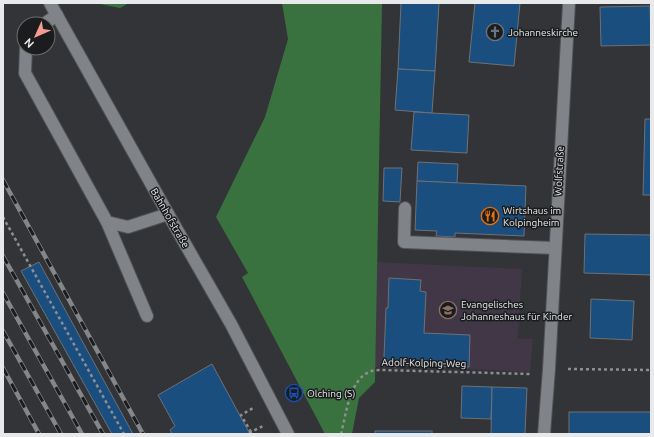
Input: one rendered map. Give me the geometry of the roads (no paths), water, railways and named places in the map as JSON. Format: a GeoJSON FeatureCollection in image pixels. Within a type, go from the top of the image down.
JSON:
{"type":"FeatureCollection","features":[{"type":"Feature","properties":{"kind":"street","name":"Bahnhofstraße"},"geometry":{"type":"LineString","coordinates":[[50,3],[231,324],[288,434]]}},
{"type":"Feature","properties":{"kind":"street","name":"Wolfstraße"},"geometry":{"type":"LineString","coordinates":[[544,434],[549,369],[569,3]]}},
{"type":"Feature","properties":{"kind":"street"},"geometry":{"type":"LineString","coordinates":[[26,56],[25,73],[107,222],[146,316]]}},
{"type":"Feature","properties":{"kind":"street"},"geometry":{"type":"LineString","coordinates":[[405,208],[404,242],[555,248]]}},
{"type":"Feature","properties":{"kind":"street"},"geometry":{"type":"LineString","coordinates":[[107,222],[128,227],[168,214]]}},
{"type":"Feature","properties":{"kind":"railway"},"geometry":{"type":"LineString","coordinates":[[3,180],[143,434]]}},
{"type":"Feature","properties":{"kind":"railway"},"geometry":{"type":"LineString","coordinates":[[3,256],[103,434]]}},
{"type":"Feature","properties":{"kind":"railway"},"geometry":{"type":"LineString","coordinates":[[3,293],[82,434]]}},
{"type":"Feature","properties":{"kind":"railway"},"geometry":{"type":"LineString","coordinates":[[3,331],[61,434]]}},
{"type":"Feature","properties":{"kind":"railway"},"geometry":{"type":"LineString","coordinates":[[3,368],[39,434]]}},
{"type":"Feature","properties":{"kind":"place","name":"Johanneskirche"},"geometry":{"type":"Point","coordinates":[495,32]}},
{"type":"Feature","properties":{"kind":"place","name":"Wirtshaus im Kolpingheim"},"geometry":{"type":"Point","coordinates":[490,216]}},
{"type":"Feature","properties":{"kind":"place","name":"Evangelisches Johanneshaus für Kinder"},"geometry":{"type":"Point","coordinates":[448,310]}},
{"type":"Feature","properties":{"kind":"place","name":"Olching (S)"},"geometry":{"type":"Point","coordinates":[294,393]}}]}
